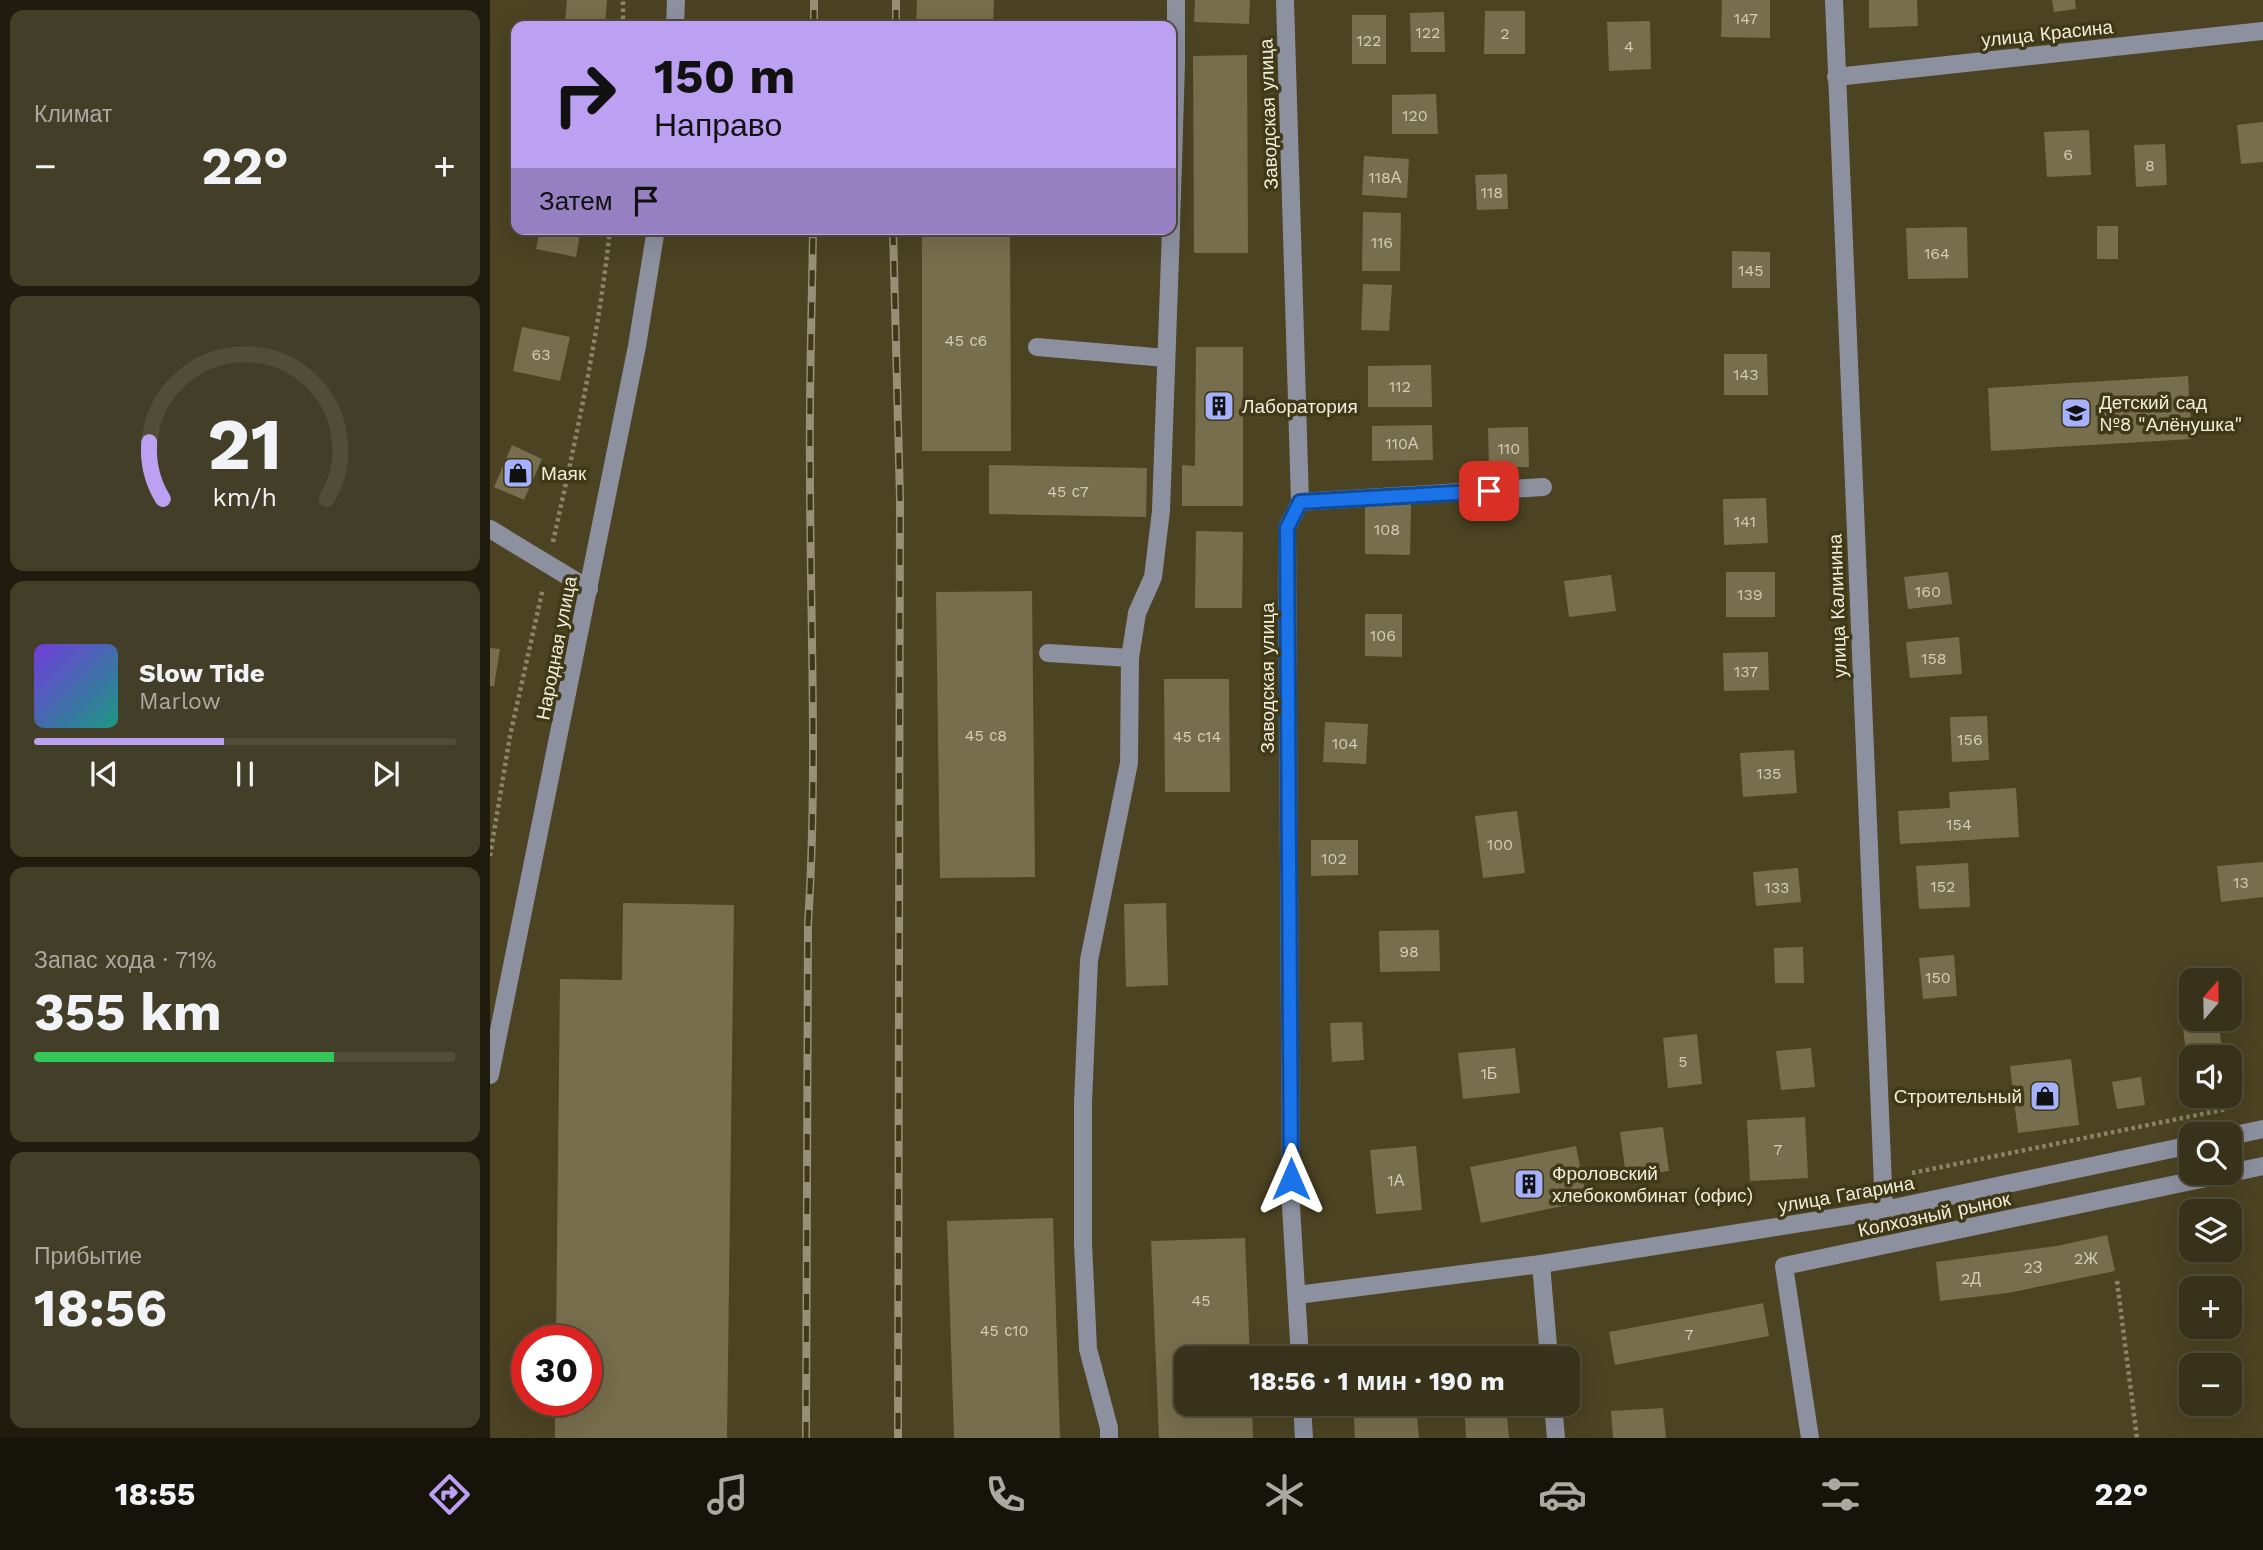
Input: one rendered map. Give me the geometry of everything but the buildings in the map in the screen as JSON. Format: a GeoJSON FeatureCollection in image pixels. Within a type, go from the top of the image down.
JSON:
{"type":"FeatureCollection","features":[{"type":"Feature","properties":{"kind":"street"},"geometry":{"type":"LineString","coordinates":[[675,21],[676,0]]}},
{"type":"Feature","properties":{"kind":"street"},"geometry":{"type":"LineString","coordinates":[[1176,0],[1176,78]]}},
{"type":"Feature","properties":{"kind":"street","name":"Заводская улица"},"geometry":{"type":"LineString","coordinates":[[1285,0],[1300,502],[1287,528],[1291,1206],[1299,1346]]}},
{"type":"Feature","properties":{"kind":"street","name":"улица Калинина"},"geometry":{"type":"LineString","coordinates":[[1834,0],[1884,1210]]}},
{"type":"Feature","properties":{"kind":"street","name":"улица Красина"},"geometry":{"type":"LineString","coordinates":[[1836,76],[2263,31]]}},
{"type":"Feature","properties":{"kind":"street","name":"Народная улица"},"geometry":{"type":"LineString","coordinates":[[490,1075],[637,346],[655,235]]}},
{"type":"Feature","properties":{"kind":"street"},"geometry":{"type":"LineString","coordinates":[[1109,1438],[1109,1428],[1088,1349],[1083,1242],[1083,1103],[1089,960],[1129,762],[1130,658],[1137,613],[1153,577],[1160,524],[1171,235]]}},
{"type":"Feature","properties":{"kind":"street"},"geometry":{"type":"LineString","coordinates":[[1037,347],[1166,358]]}},
{"type":"Feature","properties":{"kind":"street"},"geometry":{"type":"LineString","coordinates":[[1300,502],[1543,487]]}},
{"type":"Feature","properties":{"kind":"street"},"geometry":{"type":"LineString","coordinates":[[490,529],[589,589]]}},
{"type":"Feature","properties":{"kind":"street"},"geometry":{"type":"LineString","coordinates":[[1048,653],[1130,658]]}},
{"type":"Feature","properties":{"kind":"street"},"geometry":{"type":"LineString","coordinates":[[2242,1133],[2263,1129]]}},
{"type":"Feature","properties":{"kind":"street","name":"улица Гагарина"},"geometry":{"type":"LineString","coordinates":[[1297,1295],[1541,1264],[1884,1210],[2179,1148]]}},
{"type":"Feature","properties":{"kind":"street","name":"Колхозный рынок"},"geometry":{"type":"LineString","coordinates":[[1810,1438],[1784,1266],[2263,1166]]}},
{"type":"Feature","properties":{"kind":"street"},"geometry":{"type":"LineString","coordinates":[[1541,1264],[1548,1346]]}},
{"type":"Feature","properties":{"kind":"street"},"geometry":{"type":"LineString","coordinates":[[1303,1416],[1304,1438]]}},
{"type":"Feature","properties":{"kind":"street"},"geometry":{"type":"LineString","coordinates":[[1554,1416],[1556,1438]]}},
{"type":"Feature","properties":{"kind":"path"},"geometry":{"type":"LineString","coordinates":[[623,21],[624,0]]}},
{"type":"Feature","properties":{"kind":"path"},"geometry":{"type":"LineString","coordinates":[[1912,1173],[2231,1108]]}},
{"type":"Feature","properties":{"kind":"path"},"geometry":{"type":"LineString","coordinates":[[2117,1281],[2137,1438]]}},
{"type":"Feature","properties":{"kind":"railway"},"geometry":{"type":"LineString","coordinates":[[814,0],[814,21]]}},
{"type":"Feature","properties":{"kind":"railway"},"geometry":{"type":"LineString","coordinates":[[896,0],[896,21]]}},
{"type":"Feature","properties":{"kind":"railway"},"geometry":{"type":"LineString","coordinates":[[806,1438],[808,924],[813,810],[810,438],[813,235]]}},
{"type":"Feature","properties":{"kind":"railway"},"geometry":{"type":"LineString","coordinates":[[893,235],[900,499],[898,1438]]}},
{"type":"Feature","properties":{"kind":"place","name":"Лаборатория"},"geometry":{"type":"Point","coordinates":[1219,406]}},
{"type":"Feature","properties":{"kind":"place","name":"Детский сад №8 \"Алёнушка\""},"geometry":{"type":"Point","coordinates":[2076,413]}},
{"type":"Feature","properties":{"kind":"place","name":"Маяк"},"geometry":{"type":"Point","coordinates":[518,473]}},
{"type":"Feature","properties":{"kind":"place","name":"Строительный"},"geometry":{"type":"Point","coordinates":[2045,1096]}},
{"type":"Feature","properties":{"kind":"place","name":"Фроловский хлебокомбинат (офис)"},"geometry":{"type":"Point","coordinates":[1529,1184]}},
{"type":"Feature","properties":{"kind":"route"},"geometry":{"type":"LineString","coordinates":[[1291,1179],[1287,528],[1300,502],[1489,491]]}}]}
